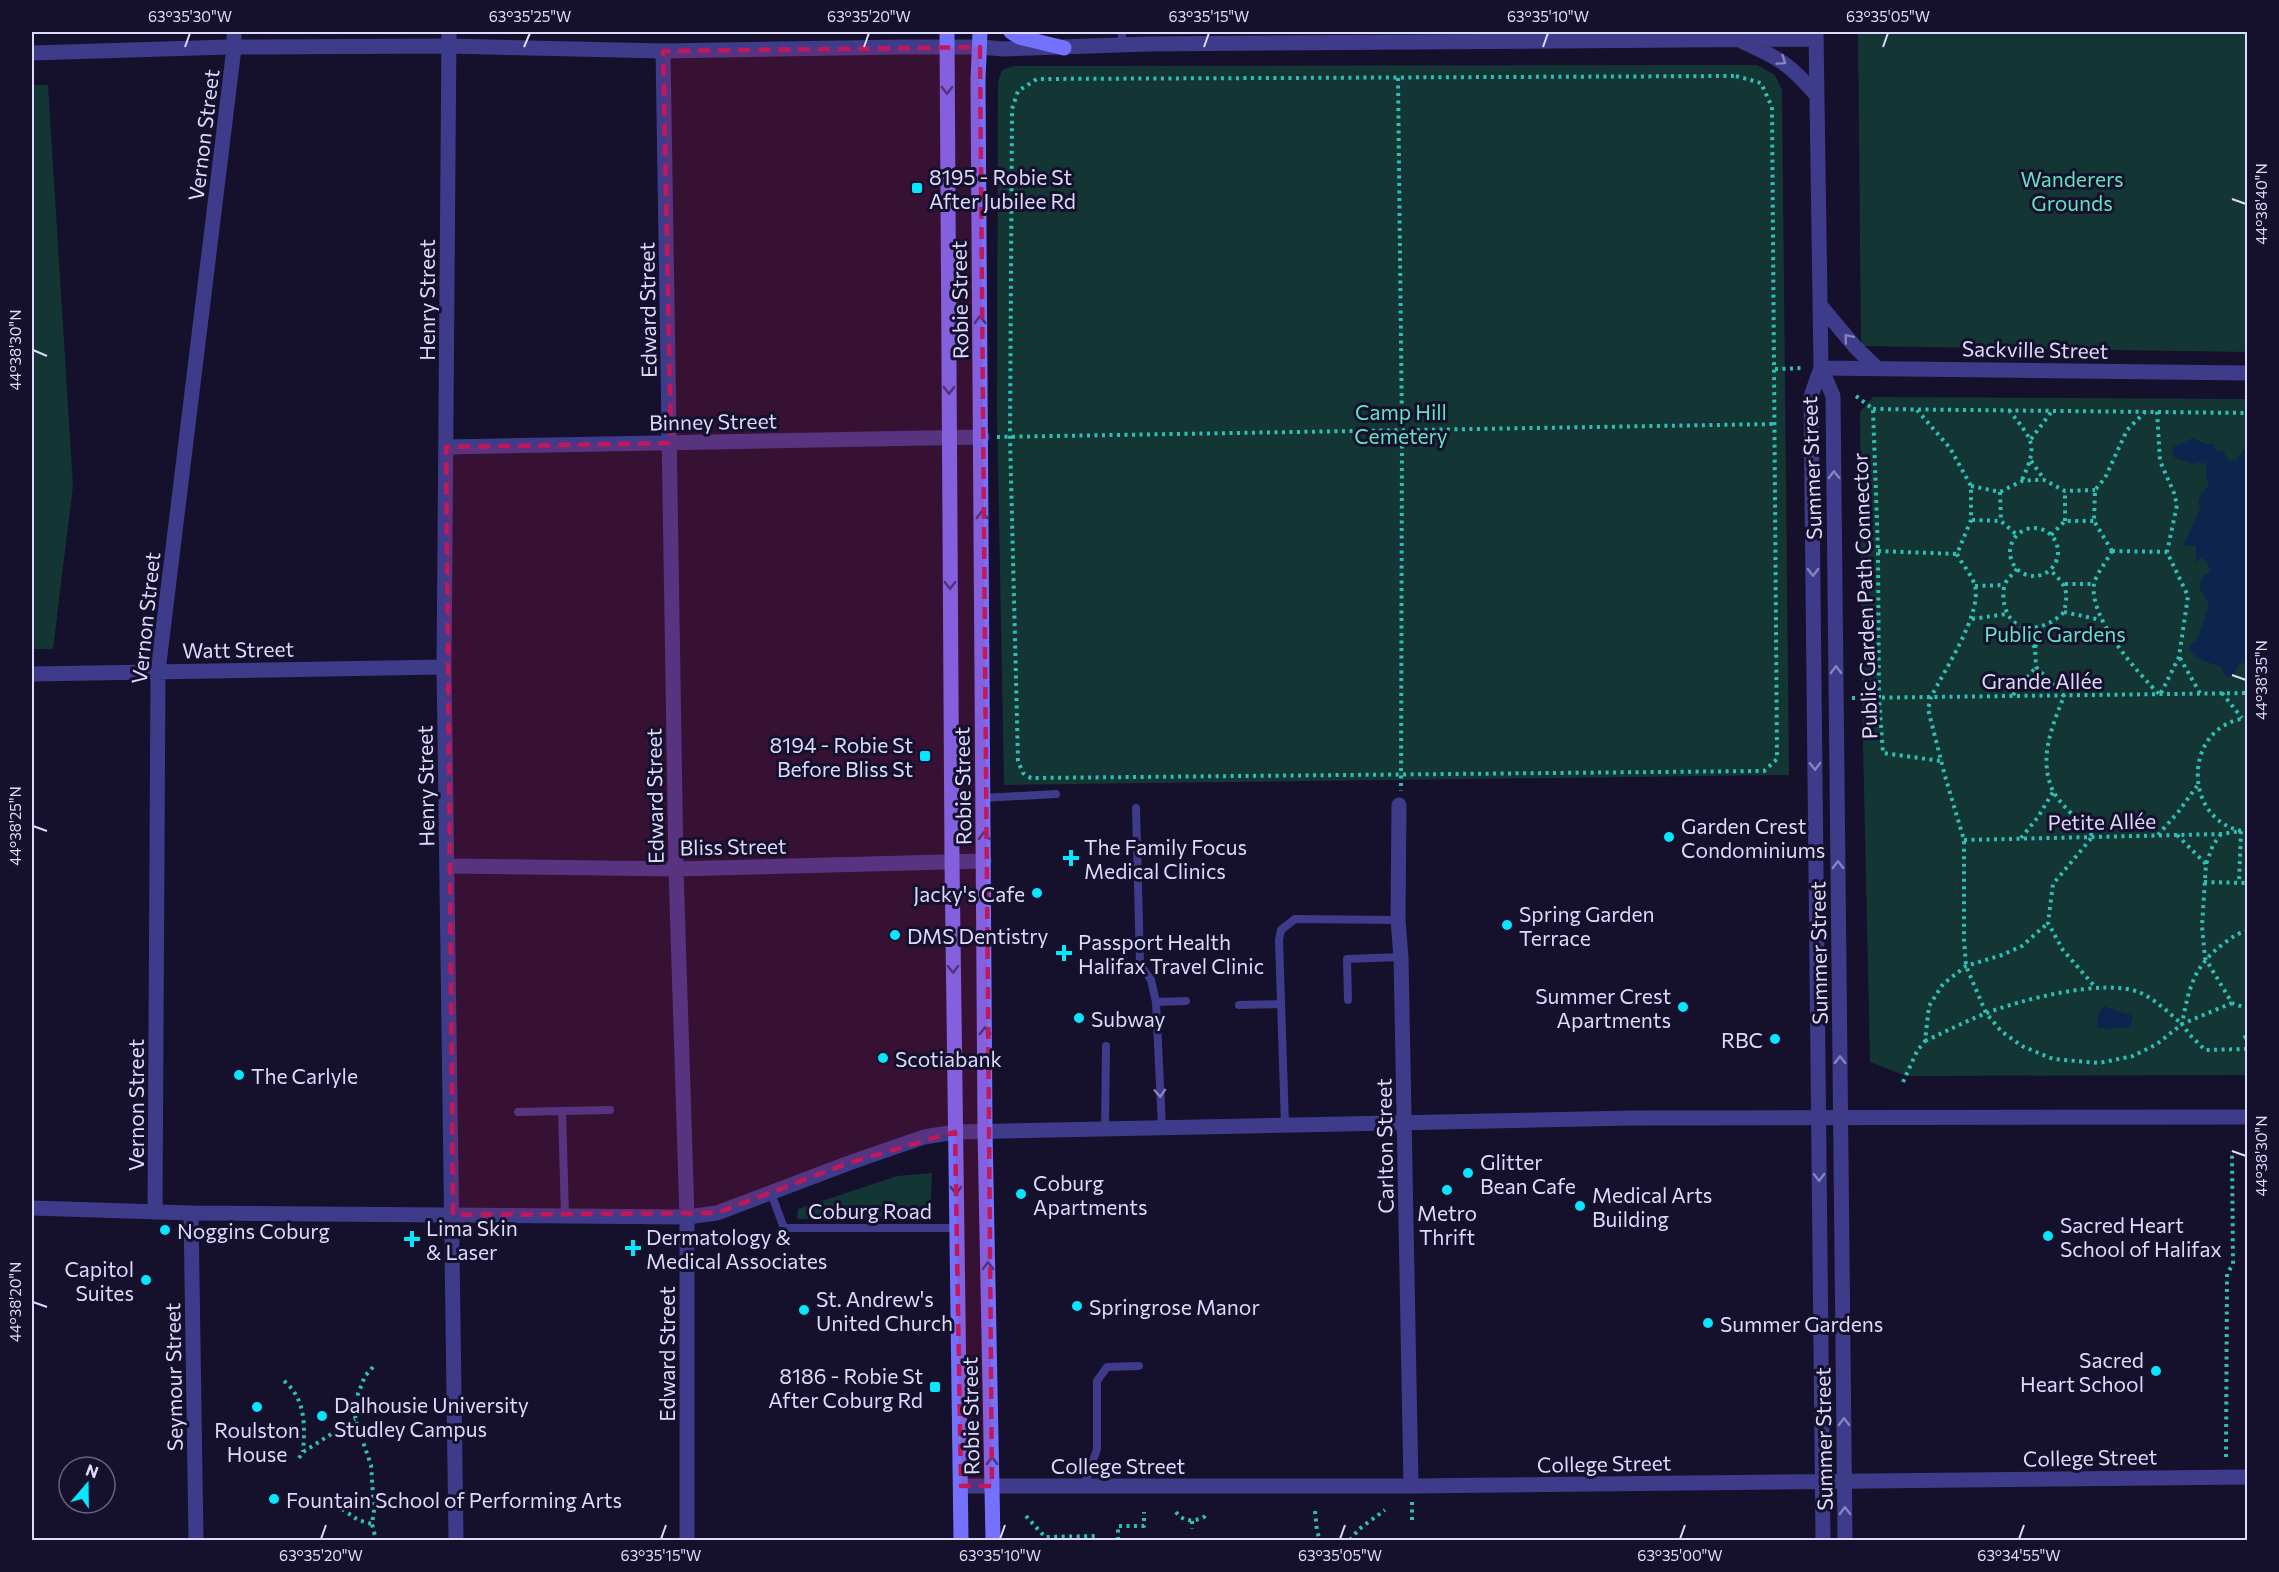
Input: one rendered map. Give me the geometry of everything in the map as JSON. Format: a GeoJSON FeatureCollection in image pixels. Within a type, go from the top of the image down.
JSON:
{"type":"FeatureCollection","features":[{"type":"Feature","properties":{"kind":"main road"},"geometry":{"type":"LineString","coordinates":[[1011,32],[1019,37],[1064,48]]}},
{"type":"Feature","properties":{"kind":"main road","name":"Robie Street"},"geometry":{"type":"LineString","coordinates":[[947,39],[952,861],[961,1540]]}},
{"type":"Feature","properties":{"kind":"main road","name":"Robie Street"},"geometry":{"type":"LineString","coordinates":[[980,39],[978,80],[985,1131],[993,1540]]}},
{"type":"Feature","properties":{"kind":"street","name":"Vernon Street"},"geometry":{"type":"LineString","coordinates":[[155,1212],[158,672],[234,48],[234,32]]}},
{"type":"Feature","properties":{"kind":"street"},"geometry":{"type":"LineString","coordinates":[[32,53],[448,39],[663,51],[947,39],[980,39],[1004,49],[1064,48],[1122,38],[1148,41],[1323,37],[1586,36],[1737,39],[1816,35]]}},
{"type":"Feature","properties":{"kind":"street","name":"Summer Street"},"geometry":{"type":"LineString","coordinates":[[1816,35],[1821,368],[1811,396],[1822,1540]]}},
{"type":"Feature","properties":{"kind":"street","name":"Henry Street"},"geometry":{"type":"LineString","coordinates":[[448,39],[444,668],[456,1540]]}},
{"type":"Feature","properties":{"kind":"street"},"geometry":{"type":"LineString","coordinates":[[1737,39],[1776,57],[1796,71],[1817,96]]}},
{"type":"Feature","properties":{"kind":"street","name":"Edward Street"},"geometry":{"type":"LineString","coordinates":[[663,51],[676,869],[687,1217],[687,1540]]}},
{"type":"Feature","properties":{"kind":"street"},"geometry":{"type":"LineString","coordinates":[[1820,305],[1856,348],[1877,368]]}},
{"type":"Feature","properties":{"kind":"street","name":"Summer Street"},"geometry":{"type":"LineString","coordinates":[[1821,368],[1833,396],[1845,1540]]}},
{"type":"Feature","properties":{"kind":"street","name":"Sackville Street"},"geometry":{"type":"LineString","coordinates":[[1821,368],[2247,373]]}},
{"type":"Feature","properties":{"kind":"street","name":"Binney Street"},"geometry":{"type":"LineString","coordinates":[[446,447],[982,437]]}},
{"type":"Feature","properties":{"kind":"street","name":"Watt Street"},"geometry":{"type":"LineString","coordinates":[[32,674],[444,668]]}},
{"type":"Feature","properties":{"kind":"street","name":"Carlton Street"},"geometry":{"type":"LineString","coordinates":[[1399,805],[1398,920],[1401,957],[1411,1486]]}},
{"type":"Feature","properties":{"kind":"street","name":"Bliss Street"},"geometry":{"type":"LineString","coordinates":[[447,866],[676,869],[984,861]]}},
{"type":"Feature","properties":{"kind":"street"},"geometry":{"type":"LineString","coordinates":[[32,1208],[191,1213],[687,1217],[717,1213],[849,1163],[914,1141],[955,1132],[1631,1118],[2247,1117]]}},
{"type":"Feature","properties":{"kind":"street","name":"Seymour Street"},"geometry":{"type":"LineString","coordinates":[[191,1213],[196,1540]]}},
{"type":"Feature","properties":{"kind":"street","name":"College Street"},"geometry":{"type":"LineString","coordinates":[[961,1486],[1411,1486],[2247,1477]]}},
{"type":"Feature","properties":{"kind":"lane"},"geometry":{"type":"LineString","coordinates":[[983,798],[1056,794]]}},
{"type":"Feature","properties":{"kind":"lane"},"geometry":{"type":"LineString","coordinates":[[1136,808],[1140,964],[1150,980],[1156,1002],[1162,1127]]}},
{"type":"Feature","properties":{"kind":"lane"},"geometry":{"type":"LineString","coordinates":[[1285,1125],[1278,940],[1281,930],[1295,919],[1398,920]]}},
{"type":"Feature","properties":{"kind":"lane"},"geometry":{"type":"LineString","coordinates":[[1348,1000],[1347,959],[1401,957]]}},
{"type":"Feature","properties":{"kind":"lane"},"geometry":{"type":"LineString","coordinates":[[1156,1002],[1186,1001]]}},
{"type":"Feature","properties":{"kind":"lane"},"geometry":{"type":"LineString","coordinates":[[1239,1005],[1281,1004]]}},
{"type":"Feature","properties":{"kind":"lane"},"geometry":{"type":"LineString","coordinates":[[1105,1129],[1106,1046]]}},
{"type":"Feature","properties":{"kind":"lane"},"geometry":{"type":"LineString","coordinates":[[518,1112],[610,1110]]}},
{"type":"Feature","properties":{"kind":"lane"},"geometry":{"type":"LineString","coordinates":[[562,1111],[565,1216]]}},
{"type":"Feature","properties":{"kind":"lane","name":"Coburg Road"},"geometry":{"type":"LineString","coordinates":[[771,1192],[784,1228],[957,1228]]}},
{"type":"Feature","properties":{"kind":"lane"},"geometry":{"type":"LineString","coordinates":[[1084,1486],[1097,1449],[1097,1381],[1107,1367],[1139,1366]]}},
{"type":"Feature","properties":{"kind":"path"},"geometry":{"type":"LineString","coordinates":[[1736,76],[1761,83],[1772,107],[1777,759],[1764,771],[1030,778],[1023,773],[1018,761],[1010,437],[1011,109],[1018,91],[1037,79],[1398,78],[1736,76]]}},
{"type":"Feature","properties":{"kind":"path"},"geometry":{"type":"LineString","coordinates":[[1398,78],[1402,430],[1400,775]]}},
{"type":"Feature","properties":{"kind":"path"},"geometry":{"type":"LineString","coordinates":[[1775,369],[1821,368]]}},
{"type":"Feature","properties":{"kind":"path"},"geometry":{"type":"LineString","coordinates":[[1856,396],[1873,409],[2247,413]]}},
{"type":"Feature","properties":{"kind":"path","name":"Public Garden Path Connector"},"geometry":{"type":"LineString","coordinates":[[1873,409],[1878,551],[1879,698],[1883,753],[1941,761]]}},
{"type":"Feature","properties":{"kind":"path"},"geometry":{"type":"LineString","coordinates":[[1917,410],[1950,448],[1971,486],[1971,520],[1957,554]]}},
{"type":"Feature","properties":{"kind":"path"},"geometry":{"type":"LineString","coordinates":[[2010,410],[2031,439],[2031,460],[2022,481]]}},
{"type":"Feature","properties":{"kind":"path"},"geometry":{"type":"LineString","coordinates":[[2031,439],[2053,410]]}},
{"type":"Feature","properties":{"kind":"path"},"geometry":{"type":"LineString","coordinates":[[2112,551],[2094,521],[2095,490],[2105,478],[2127,430],[2146,411]]}},
{"type":"Feature","properties":{"kind":"path"},"geometry":{"type":"LineString","coordinates":[[2112,551],[2094,584],[2101,620],[2128,661],[2160,694],[2179,657],[2188,596],[2167,552],[2177,505],[2160,461],[2157,411]]}},
{"type":"Feature","properties":{"kind":"path"},"geometry":{"type":"LineString","coordinates":[[982,437],[1775,424]]}},
{"type":"Feature","properties":{"kind":"path"},"geometry":{"type":"LineString","coordinates":[[2031,460],[2044,480],[2065,491],[2095,490]]}},
{"type":"Feature","properties":{"kind":"path"},"geometry":{"type":"LineString","coordinates":[[1971,486],[2000,492],[2022,481],[2044,480]]}},
{"type":"Feature","properties":{"kind":"path"},"geometry":{"type":"LineString","coordinates":[[2051,535],[2065,521],[2065,491]]}},
{"type":"Feature","properties":{"kind":"path"},"geometry":{"type":"LineString","coordinates":[[2000,492],[2001,521]]}},
{"type":"Feature","properties":{"kind":"path"},"geometry":{"type":"LineString","coordinates":[[1971,520],[2001,521],[2016,535]]}},
{"type":"Feature","properties":{"kind":"path"},"geometry":{"type":"LineString","coordinates":[[2065,521],[2094,521]]}},
{"type":"Feature","properties":{"kind":"path"},"geometry":{"type":"LineString","coordinates":[[2030,528],[2044,530],[2051,535],[2058,548],[2058,556],[2050,570],[2030,575],[2017,569],[2010,555],[2012,541],[2016,535],[2030,528]]}},
{"type":"Feature","properties":{"kind":"path"},"geometry":{"type":"LineString","coordinates":[[1878,551],[1957,554]]}},
{"type":"Feature","properties":{"kind":"path"},"geometry":{"type":"LineString","coordinates":[[2112,551],[2167,552]]}},
{"type":"Feature","properties":{"kind":"path"},"geometry":{"type":"LineString","coordinates":[[1957,554],[1975,586],[1972,619],[1931,697],[1928,709],[1964,840],[1966,966],[1986,1013],[2001,1031],[2032,1050],[2053,1059],[2099,1063],[2133,1056],[2157,1044],[2182,1024],[2232,1003]]}},
{"type":"Feature","properties":{"kind":"path"},"geometry":{"type":"LineString","coordinates":[[2017,569],[2004,585],[2003,599],[2007,614],[2021,626],[2035,648]]}},
{"type":"Feature","properties":{"kind":"path"},"geometry":{"type":"LineString","coordinates":[[2021,626],[2034,628],[2045,626],[2064,612],[2067,598],[2065,584],[2050,570]]}},
{"type":"Feature","properties":{"kind":"path"},"geometry":{"type":"LineString","coordinates":[[2065,584],[2094,584]]}},
{"type":"Feature","properties":{"kind":"path"},"geometry":{"type":"LineString","coordinates":[[1975,586],[2004,585]]}},
{"type":"Feature","properties":{"kind":"path"},"geometry":{"type":"LineString","coordinates":[[2064,612],[2101,620]]}},
{"type":"Feature","properties":{"kind":"path"},"geometry":{"type":"LineString","coordinates":[[1972,619],[2007,614]]}},
{"type":"Feature","properties":{"kind":"path"},"geometry":{"type":"LineString","coordinates":[[2045,626],[2035,648],[2036,667],[2064,696],[2049,736],[2045,764],[2054,792],[2093,836],[2053,884],[2048,923],[2063,950],[2096,988]]}},
{"type":"Feature","properties":{"kind":"path"},"geometry":{"type":"LineString","coordinates":[[2179,657],[2201,695]]}},
{"type":"Feature","properties":{"kind":"path"},"geometry":{"type":"LineString","coordinates":[[2013,695],[2036,667]]}},
{"type":"Feature","properties":{"kind":"path"},"geometry":{"type":"LineString","coordinates":[[2222,693],[2242,718]]}},
{"type":"Feature","properties":{"kind":"path","name":"Grande Allée"},"geometry":{"type":"LineString","coordinates":[[1836,697],[2247,693]]}},
{"type":"Feature","properties":{"kind":"path"},"geometry":{"type":"LineString","coordinates":[[2247,717],[2223,726],[2208,740],[2200,754],[2196,770],[2197,786],[2209,812],[2223,824],[2247,832]]}},
{"type":"Feature","properties":{"kind":"path"},"geometry":{"type":"LineString","coordinates":[[2157,835],[2179,811],[2197,786]]}},
{"type":"Feature","properties":{"kind":"path"},"geometry":{"type":"LineString","coordinates":[[2021,838],[2054,792]]}},
{"type":"Feature","properties":{"kind":"path"},"geometry":{"type":"LineString","coordinates":[[2239,883],[2241,831]]}},
{"type":"Feature","properties":{"kind":"path","name":"Petite Allée"},"geometry":{"type":"LineString","coordinates":[[1964,840],[2222,834],[2241,831]]}},
{"type":"Feature","properties":{"kind":"path"},"geometry":{"type":"LineString","coordinates":[[2222,834],[2213,845],[2206,864],[2202,926],[2205,958],[2232,1003],[2247,1009]]}},
{"type":"Feature","properties":{"kind":"path"},"geometry":{"type":"LineString","coordinates":[[2177,835],[2206,864]]}},
{"type":"Feature","properties":{"kind":"path"},"geometry":{"type":"LineString","coordinates":[[2204,882],[2247,883]]}},
{"type":"Feature","properties":{"kind":"path"},"geometry":{"type":"LineString","coordinates":[[1925,1041],[1929,1006],[1943,984],[1966,966],[2022,946],[2048,923]]}},
{"type":"Feature","properties":{"kind":"path"},"geometry":{"type":"LineString","coordinates":[[2182,1024],[2188,991],[2205,958],[2238,932],[2247,931]]}},
{"type":"Feature","properties":{"kind":"path"},"geometry":{"type":"LineString","coordinates":[[1903,1082],[1917,1052],[1925,1041],[1986,1013],[2048,996],[2096,988],[2122,989],[2142,993],[2182,1024],[2205,1050],[2247,1049]]}},
{"type":"Feature","properties":{"kind":"path"},"geometry":{"type":"LineString","coordinates":[[2247,1029],[2245,1036],[2247,1043]]}},
{"type":"Feature","properties":{"kind":"path"},"geometry":{"type":"LineString","coordinates":[[2226,1457],[2227,1274],[2233,1264],[2232,1151]]}},
{"type":"Feature","properties":{"kind":"path"},"geometry":{"type":"LineString","coordinates":[[373,1366],[364,1376],[358,1394],[355,1419],[371,1465],[374,1510],[372,1524],[376,1540]]}},
{"type":"Feature","properties":{"kind":"path"},"geometry":{"type":"LineString","coordinates":[[284,1381],[300,1401],[304,1432],[303,1452]]}},
{"type":"Feature","properties":{"kind":"path"},"geometry":{"type":"LineString","coordinates":[[299,1458],[303,1452],[355,1419]]}},
{"type":"Feature","properties":{"kind":"path"},"geometry":{"type":"LineString","coordinates":[[342,1509],[357,1520],[372,1524]]}},
{"type":"Feature","properties":{"kind":"path"},"geometry":{"type":"LineString","coordinates":[[1350,1540],[1359,1529],[1385,1510]]}},
{"type":"Feature","properties":{"kind":"path"},"geometry":{"type":"LineString","coordinates":[[1315,1511],[1320,1540]]}},
{"type":"Feature","properties":{"kind":"path"},"geometry":{"type":"LineString","coordinates":[[1118,1540],[1118,1526],[1144,1526],[1144,1512]]}},
{"type":"Feature","properties":{"kind":"path"},"geometry":{"type":"LineString","coordinates":[[1176,1512],[1185,1520],[1192,1521],[1204,1517],[1207,1512]]}},
{"type":"Feature","properties":{"kind":"path"},"geometry":{"type":"LineString","coordinates":[[1026,1516],[1045,1537],[1097,1536],[1097,1540]]}},
{"type":"Feature","properties":{"kind":"path"},"geometry":{"type":"LineString","coordinates":[[1192,1521],[1192,1529]]}},
{"type":"Feature","properties":{"kind":"highlighted area"},"geometry":{"type":"Polygon","coordinates":[[[980,47],[992,1486],[961,1486],[955,1132],[849,1163],[717,1213],[453,1215],[446,447],[671,443],[663,51],[980,47]]]}},
{"type":"Feature","properties":{"kind":"green space","name":"Wanderers Grounds"},"geometry":{"type":"Polygon","coordinates":[[[1858,32],[2247,32],[2247,352],[1861,346],[1858,32]]]}},
{"type":"Feature","properties":{"kind":"green space","name":"Camp Hill Cemetery"},"geometry":{"type":"Polygon","coordinates":[[[1757,65],[1775,75],[1782,90],[1789,775],[1004,785],[997,413],[998,82],[1002,70],[1013,66],[1757,65]]]}},
{"type":"Feature","properties":{"kind":"green space"},"geometry":{"type":"Polygon","coordinates":[[[32,85],[48,85],[73,486],[53,649],[32,649],[32,85]]]}},
{"type":"Feature","properties":{"kind":"green space","name":"Public Gardens"},"geometry":{"type":"Polygon","coordinates":[[[1873,397],[2247,399],[2247,1075],[1906,1076],[1870,1062],[1862,698],[1860,412],[1873,397]]]}},
{"type":"Feature","properties":{"kind":"green space"},"geometry":{"type":"Polygon","coordinates":[[[932,1173],[930,1216],[797,1219],[798,1209],[897,1176],[932,1173]]]}},
{"type":"Feature","properties":{"kind":"water"},"geometry":{"type":"Polygon","coordinates":[[[2193,438],[2205,444],[2213,444],[2217,451],[2223,451],[2229,461],[2237,460],[2247,446],[2247,661],[2238,665],[2233,676],[2230,677],[2225,675],[2221,667],[2197,658],[2189,650],[2190,645],[2197,640],[2209,604],[2199,587],[2203,576],[2211,569],[2202,557],[2196,563],[2196,545],[2183,546],[2201,507],[2198,503],[2200,497],[2209,483],[2206,476],[2206,464],[2198,462],[2195,464],[2175,458],[2172,451],[2175,446],[2193,438]]]}},
{"type":"Feature","properties":{"kind":"water"},"geometry":{"type":"Polygon","coordinates":[[[2104,1006],[2133,1016],[2130,1028],[2097,1027],[2098,1014],[2104,1006]]]}},
{"type":"Feature","properties":{"kind":"place","name":"8195 - Robie St After Jubilee Rd"},"geometry":{"type":"Point","coordinates":[917,188]}},
{"type":"Feature","properties":{"kind":"place","name":"8194 - Robie St Before Bliss St"},"geometry":{"type":"Point","coordinates":[925,756]}},
{"type":"Feature","properties":{"kind":"place","name":"Garden Crest Condominiums"},"geometry":{"type":"Point","coordinates":[1669,837]}},
{"type":"Feature","properties":{"kind":"place","name":"The Family Focus Medical Clinics"},"geometry":{"type":"Point","coordinates":[1071,858]}},
{"type":"Feature","properties":{"kind":"place","name":"Jacky's Cafe"},"geometry":{"type":"Point","coordinates":[1037,893]}},
{"type":"Feature","properties":{"kind":"place","name":"Spring Garden Terrace"},"geometry":{"type":"Point","coordinates":[1507,925]}},
{"type":"Feature","properties":{"kind":"place","name":"DMS Dentistry"},"geometry":{"type":"Point","coordinates":[895,935]}},
{"type":"Feature","properties":{"kind":"place","name":"Passport Health Halifax Travel Clinic"},"geometry":{"type":"Point","coordinates":[1064,953]}},
{"type":"Feature","properties":{"kind":"place","name":"Summer Crest Apartments"},"geometry":{"type":"Point","coordinates":[1683,1007]}},
{"type":"Feature","properties":{"kind":"place","name":"Subway"},"geometry":{"type":"Point","coordinates":[1079,1018]}},
{"type":"Feature","properties":{"kind":"place","name":"RBC"},"geometry":{"type":"Point","coordinates":[1775,1039]}},
{"type":"Feature","properties":{"kind":"place","name":"Scotiabank"},"geometry":{"type":"Point","coordinates":[883,1058]}},
{"type":"Feature","properties":{"kind":"place","name":"The Carlyle"},"geometry":{"type":"Point","coordinates":[239,1075]}},
{"type":"Feature","properties":{"kind":"place","name":"Glitter Bean Cafe"},"geometry":{"type":"Point","coordinates":[1468,1173]}},
{"type":"Feature","properties":{"kind":"place","name":"Metro Thrift"},"geometry":{"type":"Point","coordinates":[1447,1190]}},
{"type":"Feature","properties":{"kind":"place","name":"Coburg Apartments"},"geometry":{"type":"Point","coordinates":[1021,1194]}},
{"type":"Feature","properties":{"kind":"place","name":"Medical Arts Building"},"geometry":{"type":"Point","coordinates":[1580,1206]}},
{"type":"Feature","properties":{"kind":"place","name":"Noggins Coburg"},"geometry":{"type":"Point","coordinates":[165,1230]}},
{"type":"Feature","properties":{"kind":"place","name":"Sacred Heart School of Halifax"},"geometry":{"type":"Point","coordinates":[2048,1236]}},
{"type":"Feature","properties":{"kind":"place","name":"Lima Skin & Laser"},"geometry":{"type":"Point","coordinates":[412,1239]}},
{"type":"Feature","properties":{"kind":"place","name":"Dermatology & Medical Associates"},"geometry":{"type":"Point","coordinates":[633,1248]}},
{"type":"Feature","properties":{"kind":"place","name":"Capitol Suites"},"geometry":{"type":"Point","coordinates":[146,1280]}},
{"type":"Feature","properties":{"kind":"place","name":"Springrose Manor"},"geometry":{"type":"Point","coordinates":[1077,1306]}},
{"type":"Feature","properties":{"kind":"place","name":"St. Andrew's United Church"},"geometry":{"type":"Point","coordinates":[804,1310]}},
{"type":"Feature","properties":{"kind":"place","name":"Summer Gardens"},"geometry":{"type":"Point","coordinates":[1708,1323]}},
{"type":"Feature","properties":{"kind":"place","name":"Sacred Heart School"},"geometry":{"type":"Point","coordinates":[2156,1371]}},
{"type":"Feature","properties":{"kind":"place","name":"8186 - Robie St After Coburg Rd"},"geometry":{"type":"Point","coordinates":[935,1387]}},
{"type":"Feature","properties":{"kind":"place","name":"Roulston House"},"geometry":{"type":"Point","coordinates":[257,1407]}},
{"type":"Feature","properties":{"kind":"place","name":"Dalhousie University Studley Campus"},"geometry":{"type":"Point","coordinates":[322,1416]}},
{"type":"Feature","properties":{"kind":"place","name":"Fountain School of Performing Arts"},"geometry":{"type":"Point","coordinates":[274,1499]}}]}
